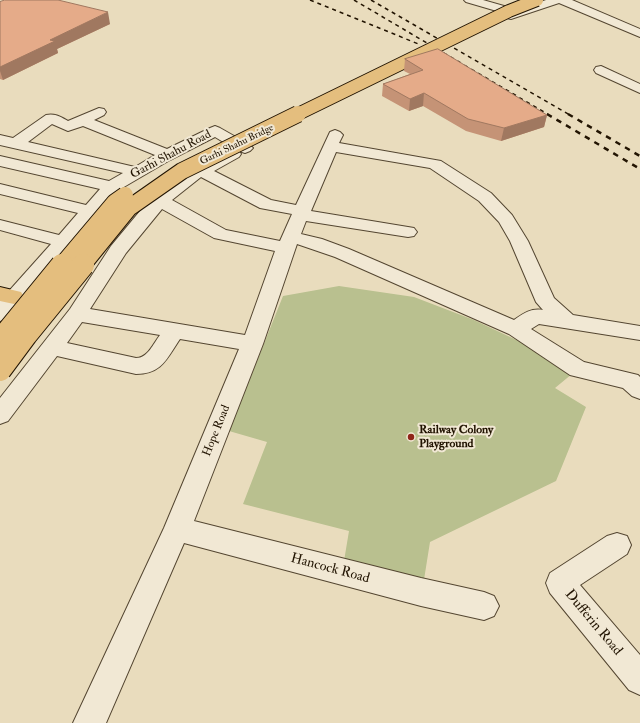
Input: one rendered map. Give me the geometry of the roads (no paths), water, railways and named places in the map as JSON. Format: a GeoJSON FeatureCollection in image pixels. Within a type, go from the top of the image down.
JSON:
{"type":"FeatureCollection","features":[{"type":"Feature","properties":{"kind":"main road","name":"Garhi Shahu Bridge"},"geometry":{"type":"LineString","coordinates":[[0,370],[26,335],[129,208],[151,192],[182,172],[509,11],[537,0]]}},
{"type":"Feature","properties":{"kind":"main road","name":"Garhi Shahu Bridge"},"geometry":{"type":"LineString","coordinates":[[0,341],[55,272],[115,202],[178,163],[342,82],[504,6],[519,6]]}},
{"type":"Feature","properties":{"kind":"street"},"geometry":{"type":"LineString","coordinates":[[474,0],[519,6],[557,0]]}},
{"type":"Feature","properties":{"kind":"street"},"geometry":{"type":"LineString","coordinates":[[562,0],[640,33]]}},
{"type":"Feature","properties":{"kind":"street"},"geometry":{"type":"LineString","coordinates":[[501,22],[519,6]]}},
{"type":"Feature","properties":{"kind":"street"},"geometry":{"type":"LineString","coordinates":[[616,23],[634,17]]}},
{"type":"Feature","properties":{"kind":"street"},"geometry":{"type":"LineString","coordinates":[[601,70],[640,89]]}},
{"type":"Feature","properties":{"kind":"street"},"geometry":{"type":"LineString","coordinates":[[8,142],[51,118],[68,127],[99,112]]}},
{"type":"Feature","properties":{"kind":"street"},"geometry":{"type":"LineString","coordinates":[[82,120],[168,155]]}},
{"type":"Feature","properties":{"kind":"street","name":"Garhi Shahu Road"},"geometry":{"type":"LineString","coordinates":[[0,314],[7,296],[63,241],[111,187],[215,131],[245,148],[191,176],[151,209],[118,250],[77,314],[0,415]]}},
{"type":"Feature","properties":{"kind":"street","name":"Hope Road"},"geometry":{"type":"LineString","coordinates":[[89,723],[178,529],[252,344],[289,243],[333,140],[435,164],[485,197],[509,224],[519,242],[546,302],[568,322]]}},
{"type":"Feature","properties":{"kind":"street"},"geometry":{"type":"LineString","coordinates":[[8,142],[138,172]]}},
{"type":"Feature","properties":{"kind":"street"},"geometry":{"type":"LineString","coordinates":[[0,161],[111,187]]}},
{"type":"Feature","properties":{"kind":"street"},"geometry":{"type":"LineString","coordinates":[[202,171],[266,204],[301,213],[408,232]]}},
{"type":"Feature","properties":{"kind":"street"},"geometry":{"type":"LineString","coordinates":[[0,189],[90,211]]}},
{"type":"Feature","properties":{"kind":"street"},"geometry":{"type":"LineString","coordinates":[[160,201],[220,234],[289,243],[315,243],[516,329],[578,369],[630,381],[640,390]]}},
{"type":"Feature","properties":{"kind":"street"},"geometry":{"type":"LineString","coordinates":[[0,225],[63,241]]}},
{"type":"Feature","properties":{"kind":"street"},"geometry":{"type":"LineString","coordinates":[[77,314],[252,344]]}},
{"type":"Feature","properties":{"kind":"street"},"geometry":{"type":"LineString","coordinates":[[516,329],[535,316],[640,333]]}},
{"type":"Feature","properties":{"kind":"street"},"geometry":{"type":"LineString","coordinates":[[51,347],[136,366],[146,366],[153,361],[174,331]]}},
{"type":"Feature","properties":{"kind":"street","name":"Hancock Road"},"geometry":{"type":"LineString","coordinates":[[178,529],[413,590],[484,606]]}},
{"type":"Feature","properties":{"kind":"street","name":"Dufferin Road"},"geometry":{"type":"LineString","coordinates":[[617,546],[560,583],[640,679]]}},
{"type":"Feature","properties":{"kind":"railway"},"geometry":{"type":"LineString","coordinates":[[310,0],[421,45]]}},
{"type":"Feature","properties":{"kind":"railway"},"geometry":{"type":"LineString","coordinates":[[354,0],[549,115]]}},
{"type":"Feature","properties":{"kind":"railway"},"geometry":{"type":"LineString","coordinates":[[371,0],[570,115]]}},
{"type":"Feature","properties":{"kind":"railway"},"geometry":{"type":"LineString","coordinates":[[547,114],[640,169]]}},
{"type":"Feature","properties":{"kind":"railway"},"geometry":{"type":"LineString","coordinates":[[568,114],[640,156]]}},
{"type":"Feature","properties":{"kind":"place","name":"Railway Colony Playground"},"geometry":{"type":"Point","coordinates":[411,437]}}]}
